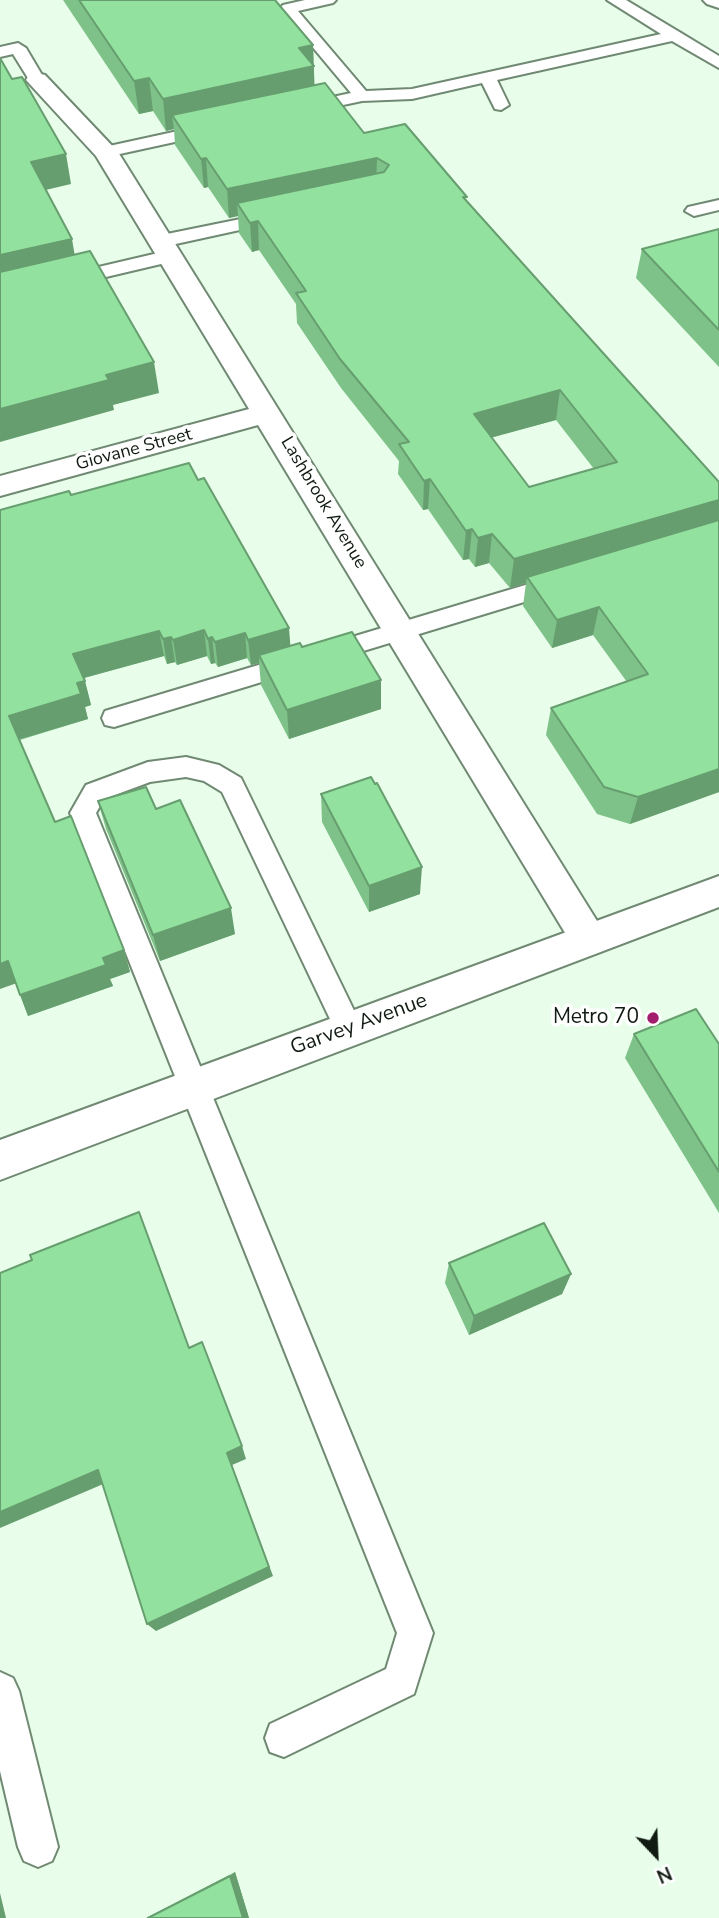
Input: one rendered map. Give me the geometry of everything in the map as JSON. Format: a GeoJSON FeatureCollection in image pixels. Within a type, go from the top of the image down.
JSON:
{"type":"FeatureCollection","features":[{"type":"Feature","properties":{"kind":"street"},"geometry":{"type":"LineString","coordinates":[[714,0],[719,2]]}},
{"type":"Feature","properties":{"kind":"street","name":"Lashbrook Avenue"},"geometry":{"type":"LineString","coordinates":[[37,80],[106,152],[589,940]]}},
{"type":"Feature","properties":{"kind":"street","name":"Giovane Street"},"geometry":{"type":"LineString","coordinates":[[0,486],[268,413]]}},
{"type":"Feature","properties":{"kind":"street","name":"Garvey Avenue"},"geometry":{"type":"LineString","coordinates":[[0,1160],[719,891]]}},
{"type":"Feature","properties":{"kind":"lane"},"geometry":{"type":"LineString","coordinates":[[328,0],[288,8],[362,96]]}},
{"type":"Feature","properties":{"kind":"lane"},"geometry":{"type":"LineString","coordinates":[[615,0],[719,63]]}},
{"type":"Feature","properties":{"kind":"lane"},"geometry":{"type":"LineString","coordinates":[[281,114],[362,96],[412,94],[675,36]]}},
{"type":"Feature","properties":{"kind":"lane"},"geometry":{"type":"LineString","coordinates":[[0,52],[18,48],[37,80]]}},
{"type":"Feature","properties":{"kind":"lane"},"geometry":{"type":"LineString","coordinates":[[487,77],[501,105]]}},
{"type":"Feature","properties":{"kind":"lane"},"geometry":{"type":"LineString","coordinates":[[106,152],[227,125]]}},
{"type":"Feature","properties":{"kind":"lane"},"geometry":{"type":"LineString","coordinates":[[694,211],[719,205]]}},
{"type":"Feature","properties":{"kind":"lane"},"geometry":{"type":"LineString","coordinates":[[0,296],[295,212]]}},
{"type":"Feature","properties":{"kind":"lane"},"geometry":{"type":"LineString","coordinates":[[114,718],[586,575]]}},
{"type":"Feature","properties":{"kind":"lane"},"geometry":{"type":"LineString","coordinates":[[284,1738],[401,1681],[415,1633],[192,1088],[83,813],[95,792],[148,772],[186,767],[210,772],[232,785],[349,1029]]}},
{"type":"Feature","properties":{"kind":"lane"},"geometry":{"type":"LineString","coordinates":[[0,1691],[38,1847]]}},
{"type":"Feature","properties":{"kind":"building"},"geometry":{"type":"Polygon","coordinates":[[[79,0],[275,0],[313,45],[299,48],[314,66],[163,99],[149,78],[134,81],[79,0]]]}},
{"type":"Feature","properties":{"kind":"building"},"geometry":{"type":"Polygon","coordinates":[[[0,58],[12,79],[22,77],[66,154],[31,162],[72,239],[0,255],[0,58]]]}},
{"type":"Feature","properties":{"kind":"building"},"geometry":{"type":"Polygon","coordinates":[[[325,83],[364,133],[405,124],[467,197],[463,197],[719,482],[719,500],[514,559],[492,534],[478,538],[472,529],[466,531],[430,479],[424,481],[399,444],[409,442],[340,359],[296,293],[306,291],[258,221],[250,223],[237,203],[384,172],[389,165],[377,158],[227,189],[206,158],[201,159],[172,115],[325,83]],[[560,390],[474,414],[529,487],[617,462],[560,390]]]}},
{"type":"Feature","properties":{"kind":"building"},"geometry":{"type":"Polygon","coordinates":[[[719,229],[719,330],[642,249],[719,229]]]}},
{"type":"Feature","properties":{"kind":"building"},"geometry":{"type":"Polygon","coordinates":[[[90,251],[154,362],[106,375],[109,380],[0,409],[0,272],[90,251]]]}},
{"type":"Feature","properties":{"kind":"building"},"geometry":{"type":"Polygon","coordinates":[[[189,463],[198,480],[204,478],[289,628],[248,640],[245,633],[215,642],[212,637],[208,639],[204,630],[173,640],[171,637],[163,639],[159,631],[73,654],[85,681],[77,683],[81,694],[9,716],[55,822],[71,816],[124,950],[103,958],[106,965],[20,995],[8,961],[0,964],[0,510],[69,491],[71,495],[189,463]]]}},
{"type":"Feature","properties":{"kind":"building"},"geometry":{"type":"Polygon","coordinates":[[[719,520],[719,769],[638,797],[604,787],[551,708],[648,674],[599,607],[557,620],[527,577],[719,520]]]}},
{"type":"Feature","properties":{"kind":"building"},"geometry":{"type":"Polygon","coordinates":[[[352,632],[381,680],[287,710],[259,655],[300,643],[302,647],[352,632]]]}},
{"type":"Feature","properties":{"kind":"building"},"geometry":{"type":"Polygon","coordinates":[[[371,777],[375,784],[377,783],[422,867],[369,886],[321,794],[371,777]]]}},
{"type":"Feature","properties":{"kind":"building"},"geometry":{"type":"Polygon","coordinates":[[[146,787],[156,809],[180,800],[231,908],[153,935],[98,801],[146,787]]]}},
{"type":"Feature","properties":{"kind":"building"},"geometry":{"type":"Polygon","coordinates":[[[696,1009],[719,1044],[719,1172],[634,1034],[696,1009]]]}},
{"type":"Feature","properties":{"kind":"building"},"geometry":{"type":"Polygon","coordinates":[[[139,1212],[189,1348],[202,1342],[242,1446],[227,1453],[269,1567],[147,1624],[98,1470],[0,1512],[0,1273],[32,1260],[30,1255],[139,1212]]]}},
{"type":"Feature","properties":{"kind":"building"},"geometry":{"type":"Polygon","coordinates":[[[544,1223],[571,1274],[474,1316],[449,1263],[544,1223]]]}},
{"type":"Feature","properties":{"kind":"building"},"geometry":{"type":"Polygon","coordinates":[[[230,1876],[243,1918],[148,1918],[230,1876]]]}},
{"type":"Feature","properties":{"kind":"place","name":"Metro 70"},"geometry":{"type":"Point","coordinates":[653,1018]}}]}
